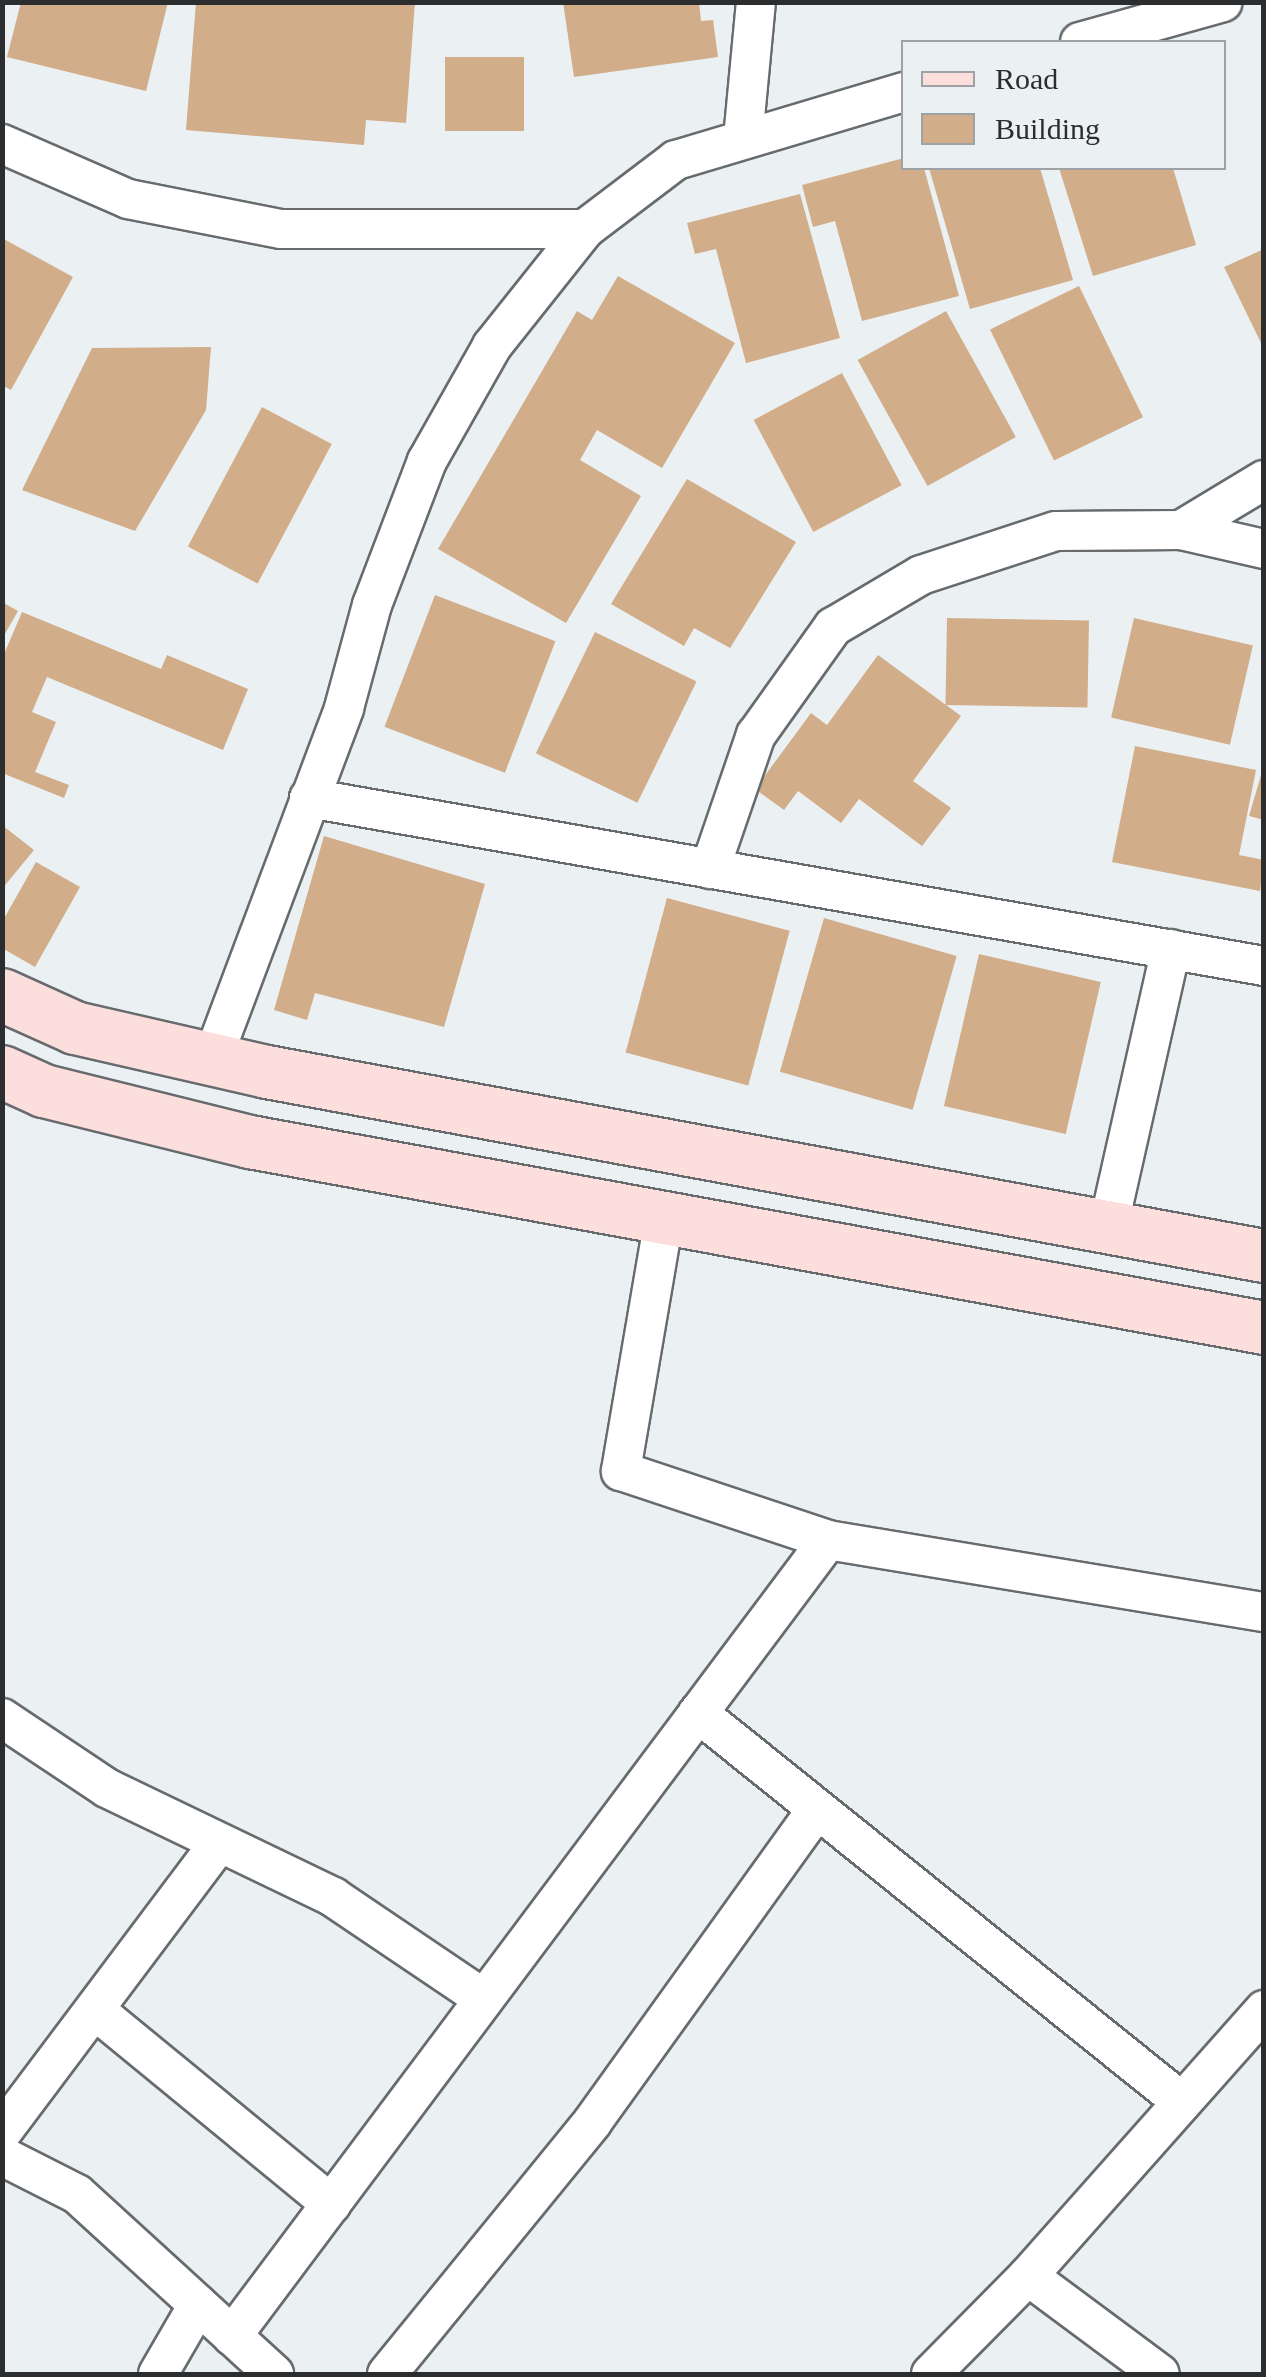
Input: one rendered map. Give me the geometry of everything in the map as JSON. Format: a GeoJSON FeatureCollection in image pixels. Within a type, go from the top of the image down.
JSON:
{"type":"FeatureCollection","features":[{"type":"Feature","properties":{"kind":"main road"},"geometry":{"type":"LineString","coordinates":[[2,995],[76,1028],[212,1060],[1264,1256]]}},
{"type":"Feature","properties":{"kind":"main road"},"geometry":{"type":"LineString","coordinates":[[2,1072],[44,1091],[250,1142],[1264,1328]]}},
{"type":"Feature","properties":{"kind":"street"},"geometry":{"type":"LineString","coordinates":[[743,140],[756,2]]}},
{"type":"Feature","properties":{"kind":"street"},"geometry":{"type":"LineString","coordinates":[[1087,40],[1222,2]]}},
{"type":"Feature","properties":{"kind":"street"},"geometry":{"type":"LineString","coordinates":[[212,1060],[344,708],[372,605],[426,461],[492,346],[585,229],[676,160],[901,93]]}},
{"type":"Feature","properties":{"kind":"street"},"geometry":{"type":"LineString","coordinates":[[2,144],[128,199],[281,229],[585,229]]}},
{"type":"Feature","properties":{"kind":"street"},"geometry":{"type":"LineString","coordinates":[[1181,530],[1264,480]]}},
{"type":"Feature","properties":{"kind":"street"},"geometry":{"type":"LineString","coordinates":[[710,869],[756,735],[833,626],[921,575],[1056,531],[1181,530],[1264,548]]}},
{"type":"Feature","properties":{"kind":"street"},"geometry":{"type":"LineString","coordinates":[[309,798],[1264,966]]}},
{"type":"Feature","properties":{"kind":"street"},"geometry":{"type":"LineString","coordinates":[[1108,1228],[1171,950]]}},
{"type":"Feature","properties":{"kind":"street"},"geometry":{"type":"LineString","coordinates":[[664,1218],[622,1471],[828,1540],[1264,1612]]}},
{"type":"Feature","properties":{"kind":"street"},"geometry":{"type":"LineString","coordinates":[[232,2336],[828,1540]]}},
{"type":"Feature","properties":{"kind":"street"},"geometry":{"type":"LineString","coordinates":[[698,1713],[1182,2102]]}},
{"type":"Feature","properties":{"kind":"street"},"geometry":{"type":"LineString","coordinates":[[2,1718],[107,1788],[333,1897],[484,1999]]}},
{"type":"Feature","properties":{"kind":"street"},"geometry":{"type":"LineString","coordinates":[[388,2374],[593,2121],[817,1808]]}},
{"type":"Feature","properties":{"kind":"street"},"geometry":{"type":"LineString","coordinates":[[2,2132],[219,1843]]}},
{"type":"Feature","properties":{"kind":"street"},"geometry":{"type":"LineString","coordinates":[[94,2010],[331,2204]]}},
{"type":"Feature","properties":{"kind":"street"},"geometry":{"type":"LineString","coordinates":[[931,2374],[1028,2276],[1264,2010]]}},
{"type":"Feature","properties":{"kind":"street"},"geometry":{"type":"LineString","coordinates":[[2,2156],[76,2194],[274,2374]]}},
{"type":"Feature","properties":{"kind":"street"},"geometry":{"type":"LineString","coordinates":[[1028,2276],[1160,2374]]}},
{"type":"Feature","properties":{"kind":"street"},"geometry":{"type":"LineString","coordinates":[[158,2374],[198,2304]]}},
{"type":"Feature","properties":{"kind":"building"},"geometry":{"type":"Polygon","coordinates":[[[21,2],[168,2],[146,91],[7,57],[21,2]]]}},
{"type":"Feature","properties":{"kind":"building"},"geometry":{"type":"Polygon","coordinates":[[[196,2],[415,2],[406,123],[366,120],[364,145],[186,130],[196,2]]]}},
{"type":"Feature","properties":{"kind":"building"},"geometry":{"type":"Polygon","coordinates":[[[563,2],[699,2],[701,21],[713,20],[718,57],[574,77],[563,2]]]}},
{"type":"Feature","properties":{"kind":"building"},"geometry":{"type":"Polygon","coordinates":[[[445,57],[524,57],[524,131],[445,131],[445,57]]]}},
{"type":"Feature","properties":{"kind":"building"},"geometry":{"type":"Polygon","coordinates":[[[901,159],[901,170],[925,170],[959,296],[862,321],[835,221],[813,227],[802,185],[901,159]]]}},
{"type":"Feature","properties":{"kind":"building"},"geometry":{"type":"Polygon","coordinates":[[[930,170],[1041,170],[1073,280],[970,309],[930,170]]]}},
{"type":"Feature","properties":{"kind":"building"},"geometry":{"type":"Polygon","coordinates":[[[1060,170],[1174,170],[1196,245],[1093,276],[1060,170]]]}},
{"type":"Feature","properties":{"kind":"building"},"geometry":{"type":"Polygon","coordinates":[[[800,194],[840,338],[746,363],[716,249],[695,254],[687,223],[800,194]]]}},
{"type":"Feature","properties":{"kind":"building"},"geometry":{"type":"Polygon","coordinates":[[[2,238],[73,277],[11,390],[2,385],[2,238]]]}},
{"type":"Feature","properties":{"kind":"building"},"geometry":{"type":"Polygon","coordinates":[[[1264,249],[1264,349],[1224,267],[1264,249]]]}},
{"type":"Feature","properties":{"kind":"building"},"geometry":{"type":"Polygon","coordinates":[[[618,276],[735,343],[662,468],[597,430],[580,460],[641,496],[566,623],[438,549],[577,311],[592,320],[618,276]]]}},
{"type":"Feature","properties":{"kind":"building"},"geometry":{"type":"Polygon","coordinates":[[[1079,286],[1143,417],[1054,461],[990,329],[1079,286]]]}},
{"type":"Feature","properties":{"kind":"building"},"geometry":{"type":"Polygon","coordinates":[[[946,311],[1016,437],[927,486],[858,360],[946,311]]]}},
{"type":"Feature","properties":{"kind":"building"},"geometry":{"type":"Polygon","coordinates":[[[211,347],[206,410],[135,531],[22,490],[92,348],[211,347]]]}},
{"type":"Feature","properties":{"kind":"building"},"geometry":{"type":"Polygon","coordinates":[[[842,373],[902,485],[813,532],[754,420],[842,373]]]}},
{"type":"Feature","properties":{"kind":"building"},"geometry":{"type":"Polygon","coordinates":[[[262,407],[332,444],[258,584],[188,547],[262,407]]]}},
{"type":"Feature","properties":{"kind":"building"},"geometry":{"type":"Polygon","coordinates":[[[687,479],[796,542],[730,648],[694,628],[684,646],[611,604],[687,479]]]}},
{"type":"Feature","properties":{"kind":"building"},"geometry":{"type":"Polygon","coordinates":[[[435,595],[555,641],[505,773],[384,727],[435,595]]]}},
{"type":"Feature","properties":{"kind":"building"},"geometry":{"type":"Polygon","coordinates":[[[2,602],[18,611],[2,639],[2,602]]]}},
{"type":"Feature","properties":{"kind":"building"},"geometry":{"type":"Polygon","coordinates":[[[22,612],[161,669],[167,655],[248,689],[223,750],[47,677],[32,712],[56,722],[35,772],[69,785],[64,798],[2,773],[2,659],[22,612]]]}},
{"type":"Feature","properties":{"kind":"building"},"geometry":{"type":"Polygon","coordinates":[[[947,618],[1089,620],[1087,707],[945,705],[947,618]]]}},
{"type":"Feature","properties":{"kind":"building"},"geometry":{"type":"Polygon","coordinates":[[[1134,618],[1253,645],[1230,745],[1111,717],[1134,618]]]}},
{"type":"Feature","properties":{"kind":"building"},"geometry":{"type":"Polygon","coordinates":[[[595,632],[697,682],[637,803],[536,753],[595,632]]]}},
{"type":"Feature","properties":{"kind":"building"},"geometry":{"type":"Polygon","coordinates":[[[878,655],[961,716],[913,781],[951,808],[922,846],[859,799],[841,823],[798,791],[784,810],[755,789],[811,713],[827,725],[878,655]]]}},
{"type":"Feature","properties":{"kind":"building"},"geometry":{"type":"Polygon","coordinates":[[[1135,746],[1256,770],[1239,855],[1264,860],[1260,891],[1112,862],[1135,746]]]}},
{"type":"Feature","properties":{"kind":"building"},"geometry":{"type":"Polygon","coordinates":[[[1264,765],[1264,820],[1249,816],[1264,765]]]}},
{"type":"Feature","properties":{"kind":"building"},"geometry":{"type":"Polygon","coordinates":[[[2,825],[34,850],[2,889],[2,825]]]}},
{"type":"Feature","properties":{"kind":"building"},"geometry":{"type":"Polygon","coordinates":[[[324,836],[485,884],[444,1027],[315,993],[307,1020],[274,1010],[324,836]]]}},
{"type":"Feature","properties":{"kind":"building"},"geometry":{"type":"Polygon","coordinates":[[[36,862],[80,887],[35,967],[2,948],[2,922],[36,862]]]}},
{"type":"Feature","properties":{"kind":"building"},"geometry":{"type":"Polygon","coordinates":[[[667,898],[790,931],[748,1085],[626,1053],[667,898]]]}},
{"type":"Feature","properties":{"kind":"building"},"geometry":{"type":"Polygon","coordinates":[[[824,918],[957,956],[913,1110],[780,1072],[824,918]]]}},
{"type":"Feature","properties":{"kind":"building"},"geometry":{"type":"Polygon","coordinates":[[[979,954],[1101,982],[1066,1134],[944,1106],[979,954]]]}}]}
